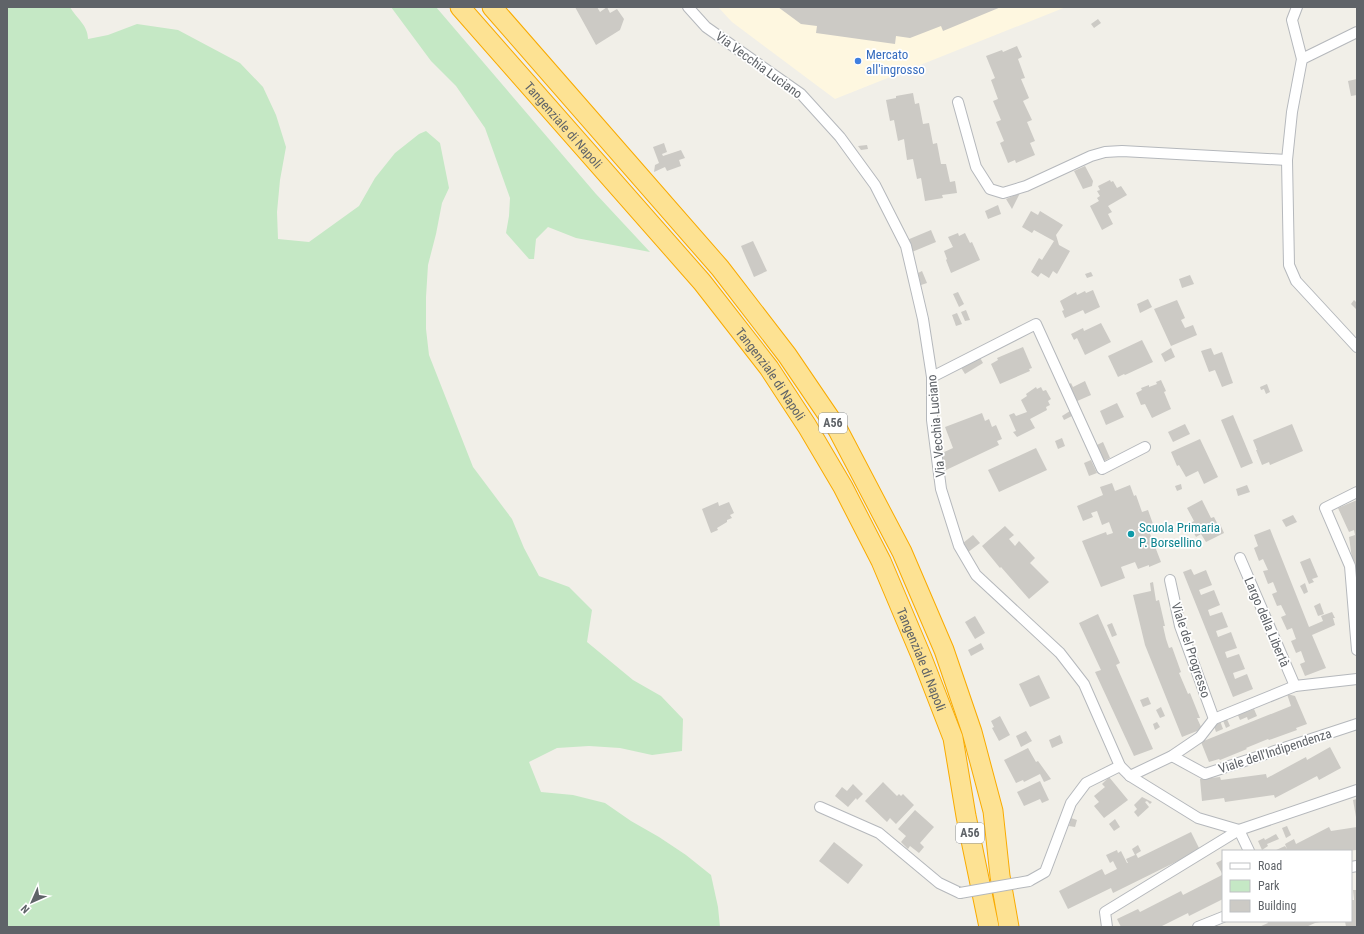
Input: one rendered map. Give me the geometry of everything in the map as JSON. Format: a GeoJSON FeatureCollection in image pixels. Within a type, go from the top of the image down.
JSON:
{"type":"FeatureCollection","features":[{"type":"Feature","properties":{"kind":"highway","name":"Tangenziale di Napoli"},"geometry":{"type":"LineString","coordinates":[[460,7],[702,282],[769,368],[807,426],[843,487],[881,561],[922,658],[953,738],[966,816],[989,927]]}},
{"type":"Feature","properties":{"kind":"highway","name":"Tangenziale di Napoli"},"geometry":{"type":"LineString","coordinates":[[492,7],[720,268],[787,355],[838,430],[902,552],[946,658],[972,732],[993,811],[1000,876],[1009,927]]}},
{"type":"Feature","properties":{"kind":"street","name":"Via Vecchia Luciano"},"geometry":{"type":"LineString","coordinates":[[688,7],[706,27],[801,94],[840,137],[875,185],[906,246],[923,319],[932,377],[932,420],[941,489],[959,546],[976,575],[1060,653],[1084,684],[1120,766],[1130,776],[1198,818],[1238,830]]}},
{"type":"Feature","properties":{"kind":"street"},"geometry":{"type":"LineString","coordinates":[[1297,7],[1292,20],[1302,59],[1292,112],[1286,160],[1289,265],[1296,281],[1357,347]]}},
{"type":"Feature","properties":{"kind":"street"},"geometry":{"type":"LineString","coordinates":[[1302,59],[1357,32]]}},
{"type":"Feature","properties":{"kind":"street"},"geometry":{"type":"LineString","coordinates":[[958,102],[976,167],[990,189],[1003,193],[1026,186],[1091,156],[1106,152],[1122,151],[1286,160]]}},
{"type":"Feature","properties":{"kind":"street"},"geometry":{"type":"LineString","coordinates":[[932,377],[1036,324],[1102,469],[1145,447]]}},
{"type":"Feature","properties":{"kind":"street"},"geometry":{"type":"LineString","coordinates":[[1357,492],[1325,508],[1350,566],[1357,650]]}},
{"type":"Feature","properties":{"kind":"street","name":"Largo della Libertà"},"geometry":{"type":"LineString","coordinates":[[1240,558],[1295,686]]}},
{"type":"Feature","properties":{"kind":"street","name":"Viale del Progresso"},"geometry":{"type":"LineString","coordinates":[[1170,580],[1180,626],[1214,719]]}},
{"type":"Feature","properties":{"kind":"street"},"geometry":{"type":"LineString","coordinates":[[1130,776],[1172,756],[1200,737],[1214,719],[1295,686],[1357,679]]}},
{"type":"Feature","properties":{"kind":"street","name":"Viale dell'Indipendenza"},"geometry":{"type":"LineString","coordinates":[[1172,756],[1205,774],[1357,724]]}},
{"type":"Feature","properties":{"kind":"street"},"geometry":{"type":"LineString","coordinates":[[820,807],[879,833],[939,883],[960,893],[1029,882],[1045,872],[1071,803],[1086,782],[1120,766]]}},
{"type":"Feature","properties":{"kind":"street"},"geometry":{"type":"LineString","coordinates":[[1107,927],[1105,912],[1238,830],[1357,790]]}},
{"type":"Feature","properties":{"kind":"street"},"geometry":{"type":"LineString","coordinates":[[1238,830],[1248,850]]}},
{"type":"Feature","properties":{"kind":"street"},"geometry":{"type":"LineString","coordinates":[[1198,927],[1218,921]]}},
{"type":"Feature","properties":{"kind":"shaded area","name":"Mercato all'ingrosso"},"geometry":{"type":"Polygon","coordinates":[[[718,7],[1066,7],[835,99],[732,22],[718,7]]]}},
{"type":"Feature","properties":{"kind":"green space"},"geometry":{"type":"Polygon","coordinates":[[[7,7],[70,7],[84,26],[88,39],[108,35],[137,24],[178,30],[240,63],[263,87],[276,115],[286,147],[280,180],[277,212],[278,239],[309,242],[359,206],[375,178],[395,153],[419,134],[426,131],[440,143],[449,188],[442,203],[428,265],[426,329],[429,355],[473,467],[512,519],[524,548],[539,576],[569,587],[592,610],[587,642],[633,680],[661,696],[683,719],[682,751],[652,755],[620,748],[589,746],[557,748],[529,762],[541,792],[573,795],[605,803],[686,855],[711,875],[718,907],[720,927],[7,927],[7,7]]]}},
{"type":"Feature","properties":{"kind":"green space"},"geometry":{"type":"Polygon","coordinates":[[[391,7],[436,7],[596,194],[650,252],[576,238],[548,227],[536,239],[534,259],[529,259],[506,233],[510,198],[485,128],[456,86],[431,61],[391,7]]]}},
{"type":"Feature","properties":{"kind":"building"},"geometry":{"type":"Polygon","coordinates":[[[575,7],[597,7],[600,12],[607,7],[610,13],[617,9],[624,19],[620,30],[596,45],[575,7]]]}},
{"type":"Feature","properties":{"kind":"building"},"geometry":{"type":"Polygon","coordinates":[[[778,7],[1001,7],[943,31],[941,26],[910,38],[896,36],[895,44],[816,33],[817,26],[801,24],[778,7]]]}},
{"type":"Feature","properties":{"kind":"building"},"geometry":{"type":"Polygon","coordinates":[[[1098,19],[1101,23],[1094,28],[1091,24],[1098,19]]]}},
{"type":"Feature","properties":{"kind":"building"},"geometry":{"type":"Polygon","coordinates":[[[1017,46],[1022,57],[1018,59],[1025,78],[1021,79],[1029,98],[1023,101],[1032,120],[1027,122],[1035,141],[1030,143],[1035,155],[1016,163],[1015,160],[1008,163],[1000,143],[1004,141],[996,122],[1001,120],[993,101],[998,99],[991,80],[995,78],[986,56],[1002,50],[1003,52],[1017,46]]]}},
{"type":"Feature","properties":{"kind":"building"},"geometry":{"type":"Polygon","coordinates":[[[1357,79],[1357,95],[1351,96],[1348,81],[1357,79]]]}},
{"type":"Feature","properties":{"kind":"building"},"geometry":{"type":"Polygon","coordinates":[[[913,93],[915,104],[919,103],[923,124],[929,123],[933,144],[937,143],[941,164],[946,164],[950,182],[955,181],[957,193],[942,195],[943,198],[925,201],[921,178],[917,179],[913,159],[907,160],[904,139],[898,141],[894,120],[890,121],[886,100],[896,98],[896,96],[913,93]]]}},
{"type":"Feature","properties":{"kind":"building"},"geometry":{"type":"Polygon","coordinates":[[[664,143],[667,152],[662,154],[663,156],[681,150],[685,158],[679,160],[681,166],[667,171],[665,167],[654,172],[655,165],[659,163],[653,147],[664,143]]]}},
{"type":"Feature","properties":{"kind":"building"},"geometry":{"type":"Polygon","coordinates":[[[867,145],[868,149],[861,150],[858,146],[867,145]]]}},
{"type":"Feature","properties":{"kind":"building"},"geometry":{"type":"Polygon","coordinates":[[[1085,166],[1093,181],[1092,186],[1083,189],[1074,171],[1085,166]]]}},
{"type":"Feature","properties":{"kind":"building"},"geometry":{"type":"Polygon","coordinates":[[[1110,180],[1111,182],[1113,181],[1117,188],[1121,186],[1127,195],[1108,206],[1112,212],[1108,214],[1113,224],[1102,230],[1090,206],[1099,201],[1097,198],[1100,196],[1097,191],[1100,190],[1098,186],[1110,180]]]}},
{"type":"Feature","properties":{"kind":"building"},"geometry":{"type":"Polygon","coordinates":[[[1020,193],[1012,209],[1006,199],[1020,193]]]}},
{"type":"Feature","properties":{"kind":"building"},"geometry":{"type":"Polygon","coordinates":[[[998,205],[1001,214],[988,219],[985,211],[998,205]]]}},
{"type":"Feature","properties":{"kind":"building"},"geometry":{"type":"Polygon","coordinates":[[[1031,211],[1038,215],[1040,211],[1063,225],[1056,235],[1059,245],[1070,251],[1057,274],[1053,271],[1049,278],[1041,273],[1038,277],[1031,272],[1039,258],[1042,260],[1054,241],[1034,230],[1032,233],[1022,227],[1031,211]]]}},
{"type":"Feature","properties":{"kind":"building"},"geometry":{"type":"Polygon","coordinates":[[[931,230],[936,242],[912,252],[907,240],[931,230]]]}},
{"type":"Feature","properties":{"kind":"building"},"geometry":{"type":"Polygon","coordinates":[[[958,233],[959,236],[965,233],[970,243],[972,242],[980,260],[951,273],[944,251],[953,247],[948,237],[958,233]]]}},
{"type":"Feature","properties":{"kind":"building"},"geometry":{"type":"Polygon","coordinates":[[[753,241],[767,271],[754,277],[741,246],[753,241]]]}},
{"type":"Feature","properties":{"kind":"building"},"geometry":{"type":"Polygon","coordinates":[[[922,271],[927,283],[921,285],[918,273],[922,271]]]}},
{"type":"Feature","properties":{"kind":"building"},"geometry":{"type":"Polygon","coordinates":[[[1091,272],[1093,276],[1087,278],[1085,274],[1091,272]]]}},
{"type":"Feature","properties":{"kind":"building"},"geometry":{"type":"Polygon","coordinates":[[[1190,275],[1194,284],[1182,288],[1179,279],[1190,275]]]}},
{"type":"Feature","properties":{"kind":"building"},"geometry":{"type":"Polygon","coordinates":[[[1093,290],[1100,307],[1085,314],[1083,310],[1065,318],[1062,311],[1064,310],[1060,301],[1076,292],[1077,295],[1085,291],[1086,293],[1093,290]]]}},
{"type":"Feature","properties":{"kind":"building"},"geometry":{"type":"Polygon","coordinates":[[[958,292],[964,304],[959,307],[953,294],[958,292]]]}},
{"type":"Feature","properties":{"kind":"building"},"geometry":{"type":"Polygon","coordinates":[[[1148,299],[1152,307],[1140,313],[1137,304],[1148,299]]]}},
{"type":"Feature","properties":{"kind":"building"},"geometry":{"type":"Polygon","coordinates":[[[1177,300],[1185,318],[1181,320],[1185,328],[1193,325],[1197,335],[1171,346],[1154,309],[1177,300]]]}},
{"type":"Feature","properties":{"kind":"building"},"geometry":{"type":"Polygon","coordinates":[[[1354,300],[1357,303],[1357,310],[1351,304],[1354,300]]]}},
{"type":"Feature","properties":{"kind":"building"},"geometry":{"type":"Polygon","coordinates":[[[966,310],[970,320],[965,321],[961,312],[966,310]]]}},
{"type":"Feature","properties":{"kind":"building"},"geometry":{"type":"Polygon","coordinates":[[[957,313],[962,324],[956,326],[952,315],[957,313]]]}},
{"type":"Feature","properties":{"kind":"building"},"geometry":{"type":"Polygon","coordinates":[[[1101,323],[1111,342],[1085,355],[1077,338],[1074,340],[1071,334],[1083,328],[1084,331],[1101,323]]]}},
{"type":"Feature","properties":{"kind":"building"},"geometry":{"type":"Polygon","coordinates":[[[1142,340],[1153,362],[1118,377],[1108,356],[1142,340]]]}},
{"type":"Feature","properties":{"kind":"building"},"geometry":{"type":"Polygon","coordinates":[[[1023,347],[1032,368],[1029,369],[1030,371],[1000,384],[991,364],[998,360],[997,358],[1023,347]]]}},
{"type":"Feature","properties":{"kind":"building"},"geometry":{"type":"Polygon","coordinates":[[[1171,348],[1175,357],[1165,362],[1161,354],[1171,348]]]}},
{"type":"Feature","properties":{"kind":"building"},"geometry":{"type":"Polygon","coordinates":[[[1211,348],[1214,355],[1222,352],[1233,383],[1222,387],[1215,370],[1209,372],[1201,351],[1211,348]]]}},
{"type":"Feature","properties":{"kind":"building"},"geometry":{"type":"Polygon","coordinates":[[[979,356],[983,363],[965,374],[960,366],[979,356]]]}},
{"type":"Feature","properties":{"kind":"building"},"geometry":{"type":"Polygon","coordinates":[[[1161,380],[1171,409],[1152,418],[1145,404],[1141,405],[1136,393],[1142,390],[1141,388],[1157,384],[1156,382],[1161,380]]]}},
{"type":"Feature","properties":{"kind":"building"},"geometry":{"type":"Polygon","coordinates":[[[1085,381],[1091,395],[1075,402],[1068,385],[1071,383],[1073,387],[1085,381]]]}},
{"type":"Feature","properties":{"kind":"building"},"geometry":{"type":"Polygon","coordinates":[[[1267,384],[1270,392],[1266,394],[1264,389],[1261,390],[1260,387],[1267,384]]]}},
{"type":"Feature","properties":{"kind":"building"},"geometry":{"type":"Polygon","coordinates":[[[1036,387],[1037,389],[1041,387],[1043,391],[1046,390],[1051,399],[1048,401],[1050,405],[1046,407],[1047,410],[1030,419],[1035,428],[1017,437],[1013,432],[1016,431],[1009,415],[1014,413],[1016,416],[1027,412],[1021,400],[1027,396],[1026,394],[1036,387]]]}},
{"type":"Feature","properties":{"kind":"building"},"geometry":{"type":"Polygon","coordinates":[[[1117,403],[1124,417],[1106,425],[1100,411],[1117,403]]]}},
{"type":"Feature","properties":{"kind":"building"},"geometry":{"type":"Polygon","coordinates":[[[1070,411],[1072,416],[1064,420],[1062,416],[1070,411]]]}},
{"type":"Feature","properties":{"kind":"building"},"geometry":{"type":"Polygon","coordinates":[[[982,413],[985,421],[989,419],[992,427],[996,425],[1002,439],[997,441],[999,445],[944,471],[942,453],[953,448],[945,427],[982,413]]]}},
{"type":"Feature","properties":{"kind":"building"},"geometry":{"type":"Polygon","coordinates":[[[1233,415],[1253,463],[1241,468],[1221,420],[1233,415]]]}},
{"type":"Feature","properties":{"kind":"building"},"geometry":{"type":"Polygon","coordinates":[[[1185,424],[1190,434],[1173,442],[1168,432],[1185,424]]]}},
{"type":"Feature","properties":{"kind":"building"},"geometry":{"type":"Polygon","coordinates":[[[1292,424],[1303,451],[1270,465],[1269,462],[1262,465],[1253,440],[1292,424]]]}},
{"type":"Feature","properties":{"kind":"building"},"geometry":{"type":"Polygon","coordinates":[[[1062,438],[1065,446],[1058,449],[1055,441],[1062,438]]]}},
{"type":"Feature","properties":{"kind":"building"},"geometry":{"type":"Polygon","coordinates":[[[1200,439],[1218,477],[1204,484],[1198,471],[1186,477],[1179,465],[1177,466],[1171,452],[1200,439]]]}},
{"type":"Feature","properties":{"kind":"building"},"geometry":{"type":"Polygon","coordinates":[[[1103,442],[1110,458],[1104,461],[1097,445],[1103,442]]]}},
{"type":"Feature","properties":{"kind":"building"},"geometry":{"type":"Polygon","coordinates":[[[1036,448],[1047,470],[999,492],[988,470],[1036,448]]]}},
{"type":"Feature","properties":{"kind":"building"},"geometry":{"type":"Polygon","coordinates":[[[1091,460],[1097,473],[1089,476],[1084,463],[1091,460]]]}},
{"type":"Feature","properties":{"kind":"building","name":"Scuola Primaria P. Borsellino"},"geometry":{"type":"Polygon","coordinates":[[[1112,483],[1115,491],[1130,485],[1134,496],[1136,495],[1142,512],[1148,510],[1153,524],[1147,526],[1161,562],[1149,567],[1149,565],[1138,569],[1135,562],[1121,567],[1125,578],[1101,587],[1082,541],[1106,532],[1107,535],[1113,533],[1109,522],[1102,525],[1097,511],[1091,513],[1093,517],[1083,521],[1077,506],[1103,495],[1100,487],[1112,483]]]}},
{"type":"Feature","properties":{"kind":"building"},"geometry":{"type":"Polygon","coordinates":[[[1181,484],[1182,489],[1177,491],[1175,486],[1181,484]]]}},
{"type":"Feature","properties":{"kind":"building"},"geometry":{"type":"Polygon","coordinates":[[[1247,485],[1250,492],[1238,496],[1236,489],[1247,485]]]}},
{"type":"Feature","properties":{"kind":"building"},"geometry":{"type":"Polygon","coordinates":[[[1202,500],[1211,518],[1214,517],[1218,525],[1220,524],[1224,533],[1206,542],[1201,534],[1196,537],[1189,524],[1194,521],[1187,508],[1202,500]]]}},
{"type":"Feature","properties":{"kind":"building"},"geometry":{"type":"Polygon","coordinates":[[[1357,500],[1357,572],[1354,573],[1349,537],[1355,535],[1354,530],[1349,532],[1338,508],[1357,500]]]}},
{"type":"Feature","properties":{"kind":"building"},"geometry":{"type":"Polygon","coordinates":[[[718,502],[719,506],[729,502],[734,513],[730,515],[732,518],[717,528],[718,530],[711,533],[702,509],[718,502]]]}},
{"type":"Feature","properties":{"kind":"building"},"geometry":{"type":"Polygon","coordinates":[[[1293,515],[1297,522],[1286,527],[1282,520],[1293,515]]]}},
{"type":"Feature","properties":{"kind":"building"},"geometry":{"type":"Polygon","coordinates":[[[1005,526],[1014,535],[1009,539],[1015,546],[1019,541],[1035,558],[1030,563],[1049,582],[1029,599],[982,546],[1005,526]]]}},
{"type":"Feature","properties":{"kind":"building"},"geometry":{"type":"Polygon","coordinates":[[[1270,529],[1309,627],[1323,621],[1321,616],[1332,612],[1335,618],[1333,618],[1335,625],[1312,635],[1326,668],[1305,676],[1300,664],[1305,662],[1301,651],[1296,653],[1291,641],[1296,639],[1292,628],[1287,630],[1281,617],[1286,615],[1281,605],[1277,606],[1272,594],[1277,592],[1273,582],[1268,584],[1263,571],[1268,570],[1263,559],[1259,561],[1254,548],[1258,546],[1254,535],[1270,529]]]}},
{"type":"Feature","properties":{"kind":"building"},"geometry":{"type":"Polygon","coordinates":[[[973,535],[980,543],[967,553],[963,543],[973,535]]]}},
{"type":"Feature","properties":{"kind":"building"},"geometry":{"type":"Polygon","coordinates":[[[1310,558],[1318,577],[1312,579],[1314,582],[1309,584],[1300,562],[1310,558]]]}},
{"type":"Feature","properties":{"kind":"building"},"geometry":{"type":"Polygon","coordinates":[[[1191,569],[1194,575],[1206,570],[1212,585],[1199,590],[1201,595],[1214,590],[1220,605],[1208,610],[1210,616],[1222,612],[1228,627],[1216,631],[1218,637],[1231,632],[1237,648],[1225,652],[1227,658],[1239,654],[1245,669],[1233,673],[1235,679],[1247,674],[1253,689],[1233,697],[1183,572],[1191,569]]]}},
{"type":"Feature","properties":{"kind":"building"},"geometry":{"type":"Polygon","coordinates":[[[1153,582],[1156,601],[1159,600],[1165,626],[1163,626],[1169,648],[1172,647],[1181,672],[1179,673],[1188,694],[1190,693],[1200,718],[1197,718],[1202,729],[1182,737],[1145,645],[1133,595],[1151,591],[1150,583],[1153,582]]]}},
{"type":"Feature","properties":{"kind":"building"},"geometry":{"type":"Polygon","coordinates":[[[1305,583],[1308,592],[1304,594],[1300,586],[1305,583]]]}},
{"type":"Feature","properties":{"kind":"building"},"geometry":{"type":"Polygon","coordinates":[[[1320,603],[1324,614],[1318,616],[1314,606],[1320,603]]]}},
{"type":"Feature","properties":{"kind":"building"},"geometry":{"type":"Polygon","coordinates":[[[1098,614],[1120,663],[1116,665],[1153,749],[1134,756],[1095,672],[1101,670],[1079,623],[1098,614]]]}},
{"type":"Feature","properties":{"kind":"building"},"geometry":{"type":"Polygon","coordinates":[[[975,616],[985,633],[975,639],[965,622],[975,616]]]}},
{"type":"Feature","properties":{"kind":"building"},"geometry":{"type":"Polygon","coordinates":[[[1112,623],[1117,635],[1112,637],[1107,625],[1112,623]]]}},
{"type":"Feature","properties":{"kind":"building"},"geometry":{"type":"Polygon","coordinates":[[[981,643],[984,649],[971,656],[968,650],[981,643]]]}},
{"type":"Feature","properties":{"kind":"building"},"geometry":{"type":"Polygon","coordinates":[[[1039,675],[1050,698],[1030,707],[1019,684],[1039,675]]]}},
{"type":"Feature","properties":{"kind":"building"},"geometry":{"type":"Polygon","coordinates":[[[1287,694],[1295,696],[1307,724],[1296,728],[1297,730],[1269,740],[1268,739],[1220,760],[1209,762],[1201,742],[1291,706],[1287,694]]]}},
{"type":"Feature","properties":{"kind":"building"},"geometry":{"type":"Polygon","coordinates":[[[1148,697],[1151,704],[1143,707],[1140,700],[1148,697]]]}},
{"type":"Feature","properties":{"kind":"building"},"geometry":{"type":"Polygon","coordinates":[[[1161,707],[1165,716],[1160,718],[1156,710],[1161,707]]]}},
{"type":"Feature","properties":{"kind":"building"},"geometry":{"type":"Polygon","coordinates":[[[1245,709],[1246,712],[1254,709],[1257,716],[1248,720],[1247,717],[1240,720],[1237,713],[1245,709]]]}},
{"type":"Feature","properties":{"kind":"building"},"geometry":{"type":"Polygon","coordinates":[[[1000,716],[1010,735],[999,741],[992,728],[994,727],[991,721],[1000,716]]]}},
{"type":"Feature","properties":{"kind":"building"},"geometry":{"type":"Polygon","coordinates":[[[1226,717],[1230,726],[1226,728],[1222,718],[1226,717]]]}},
{"type":"Feature","properties":{"kind":"building"},"geometry":{"type":"Polygon","coordinates":[[[1220,721],[1223,729],[1216,732],[1213,723],[1220,721]]]}},
{"type":"Feature","properties":{"kind":"building"},"geometry":{"type":"Polygon","coordinates":[[[1157,722],[1160,727],[1155,730],[1153,724],[1157,722]]]}},
{"type":"Feature","properties":{"kind":"building"},"geometry":{"type":"Polygon","coordinates":[[[1026,731],[1032,741],[1021,747],[1016,736],[1026,731]]]}},
{"type":"Feature","properties":{"kind":"building"},"geometry":{"type":"Polygon","coordinates":[[[1060,735],[1063,743],[1052,748],[1049,740],[1060,735]]]}},
{"type":"Feature","properties":{"kind":"building"},"geometry":{"type":"Polygon","coordinates":[[[1330,747],[1341,768],[1319,780],[1317,776],[1275,798],[1274,795],[1225,802],[1224,798],[1202,801],[1200,779],[1220,777],[1221,780],[1266,774],[1267,778],[1306,757],[1307,760],[1330,747]]]}},
{"type":"Feature","properties":{"kind":"building"},"geometry":{"type":"Polygon","coordinates":[[[1028,748],[1036,762],[1038,761],[1051,779],[1044,782],[1040,774],[1024,782],[1023,780],[1016,783],[1004,760],[1028,748]]]}},
{"type":"Feature","properties":{"kind":"building"},"geometry":{"type":"Polygon","coordinates":[[[1109,777],[1128,800],[1104,818],[1094,806],[1099,802],[1094,796],[1105,787],[1102,784],[1109,777]]]}},
{"type":"Feature","properties":{"kind":"building"},"geometry":{"type":"Polygon","coordinates":[[[1040,781],[1049,800],[1042,803],[1040,799],[1024,806],[1017,792],[1040,781]]]}},
{"type":"Feature","properties":{"kind":"building"},"geometry":{"type":"Polygon","coordinates":[[[883,782],[897,796],[899,794],[901,796],[903,794],[914,805],[896,824],[890,818],[887,822],[865,801],[883,782]]]}},
{"type":"Feature","properties":{"kind":"building"},"geometry":{"type":"Polygon","coordinates":[[[853,784],[863,794],[857,800],[856,798],[848,807],[835,796],[842,787],[847,791],[853,784]]]}},
{"type":"Feature","properties":{"kind":"building"},"geometry":{"type":"Polygon","coordinates":[[[1142,797],[1152,802],[1150,804],[1147,801],[1145,802],[1149,807],[1138,817],[1134,812],[1137,809],[1134,805],[1142,797]]]}},
{"type":"Feature","properties":{"kind":"building"},"geometry":{"type":"Polygon","coordinates":[[[1357,799],[1357,817],[1356,817],[1353,800],[1357,799]]]}},
{"type":"Feature","properties":{"kind":"building"},"geometry":{"type":"Polygon","coordinates":[[[915,810],[934,827],[920,843],[924,847],[919,853],[910,846],[908,849],[901,842],[906,836],[898,829],[915,810]]]}},
{"type":"Feature","properties":{"kind":"building"},"geometry":{"type":"Polygon","coordinates":[[[1071,818],[1077,820],[1075,827],[1069,826],[1071,818]]]}},
{"type":"Feature","properties":{"kind":"building"},"geometry":{"type":"Polygon","coordinates":[[[1115,819],[1120,827],[1114,831],[1109,824],[1115,819]]]}},
{"type":"Feature","properties":{"kind":"building"},"geometry":{"type":"Polygon","coordinates":[[[1287,826],[1291,835],[1286,838],[1282,828],[1287,826]]]}},
{"type":"Feature","properties":{"kind":"building"},"geometry":{"type":"Polygon","coordinates":[[[1329,827],[1331,831],[1357,827],[1357,850],[1276,850],[1285,846],[1287,849],[1285,844],[1294,839],[1296,844],[1329,827]]]}},
{"type":"Feature","properties":{"kind":"building"},"geometry":{"type":"Polygon","coordinates":[[[1191,832],[1200,850],[1113,893],[1111,888],[1068,909],[1059,891],[1102,869],[1105,875],[1117,869],[1113,861],[1110,863],[1106,855],[1117,850],[1118,853],[1121,851],[1128,863],[1126,859],[1135,855],[1132,849],[1138,845],[1141,851],[1136,854],[1138,858],[1191,832]]]}},
{"type":"Feature","properties":{"kind":"building"},"geometry":{"type":"Polygon","coordinates":[[[1276,834],[1279,839],[1267,844],[1268,846],[1262,850],[1258,841],[1264,838],[1265,840],[1276,834]]]}},
{"type":"Feature","properties":{"kind":"building"},"geometry":{"type":"Polygon","coordinates":[[[834,842],[863,865],[848,884],[819,861],[834,842]]]}},
{"type":"Feature","properties":{"kind":"building"},"geometry":{"type":"Polygon","coordinates":[[[1222,860],[1222,873],[1216,863],[1222,860]]]}},
{"type":"Feature","properties":{"kind":"building"},"geometry":{"type":"Polygon","coordinates":[[[1222,875],[1222,900],[1189,916],[1188,913],[1160,927],[1121,927],[1117,919],[1138,909],[1140,912],[1181,891],[1183,895],[1222,875]]]}},
{"type":"Feature","properties":{"kind":"building"},"geometry":{"type":"Polygon","coordinates":[[[1353,890],[1357,890],[1357,927],[1346,927],[1345,922],[1352,922],[1352,900],[1354,900],[1353,890]]]}},
{"type":"Feature","properties":{"kind":"building"},"geometry":{"type":"Polygon","coordinates":[[[1321,922],[1306,927],[1259,927],[1268,923],[1321,922]]]}},
{"type":"Feature","properties":{"kind":"place","name":"Mercato all'ingrosso"},"geometry":{"type":"Point","coordinates":[858,61]}},
{"type":"Feature","properties":{"kind":"place","name":"Scuola Primaria P. Borsellino"},"geometry":{"type":"Point","coordinates":[1131,534]}}]}
